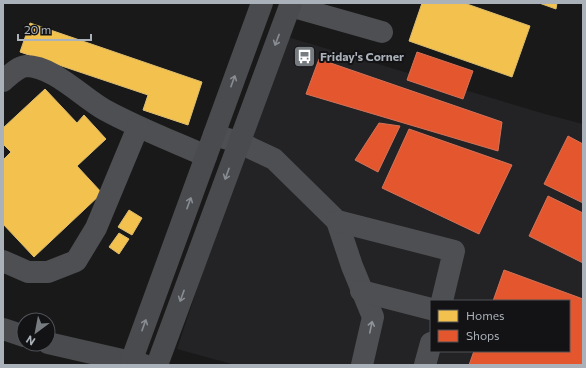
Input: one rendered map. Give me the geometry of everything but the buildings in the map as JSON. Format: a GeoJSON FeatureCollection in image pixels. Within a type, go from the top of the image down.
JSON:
{"type":"FeatureCollection","features":[{"type":"Feature","properties":{"kind":"main road"},"geometry":{"type":"LineString","coordinates":[[56,345],[137,363],[206,156],[262,3]]}},
{"type":"Feature","properties":{"kind":"main road"},"geometry":{"type":"LineString","coordinates":[[157,365],[290,4]]}},
{"type":"Feature","properties":{"kind":"main road"},"geometry":{"type":"LineString","coordinates":[[3,329],[16,333]]}},
{"type":"Feature","properties":{"kind":"lane"},"geometry":{"type":"LineString","coordinates":[[290,4],[382,32]]}},
{"type":"Feature","properties":{"kind":"lane"},"geometry":{"type":"LineString","coordinates":[[3,81],[20,68],[26,66],[44,70],[76,89],[104,109],[138,127],[206,156]]}},
{"type":"Feature","properties":{"kind":"lane"},"geometry":{"type":"LineString","coordinates":[[3,261],[28,272],[48,272],[76,261],[96,228],[138,127]]}},
{"type":"Feature","properties":{"kind":"lane"},"geometry":{"type":"LineString","coordinates":[[214,135],[238,142],[274,159],[337,221],[361,291],[373,317],[362,365]]}},
{"type":"Feature","properties":{"kind":"lane"},"geometry":{"type":"LineString","coordinates":[[337,221],[454,252],[442,300]]}},
{"type":"Feature","properties":{"kind":"lane"},"geometry":{"type":"LineString","coordinates":[[361,291],[430,309]]}},
{"type":"Feature","properties":{"kind":"lane"},"geometry":{"type":"LineString","coordinates":[[426,365],[430,347]]}},
{"type":"Feature","properties":{"kind":"shaded area"},"geometry":{"type":"Polygon","coordinates":[[[281,35],[583,124],[583,365],[235,365],[177,349],[281,35]]]}},
{"type":"Feature","properties":{"kind":"place","name":"Friday's Corner"},"geometry":{"type":"Point","coordinates":[304,56]}}]}
